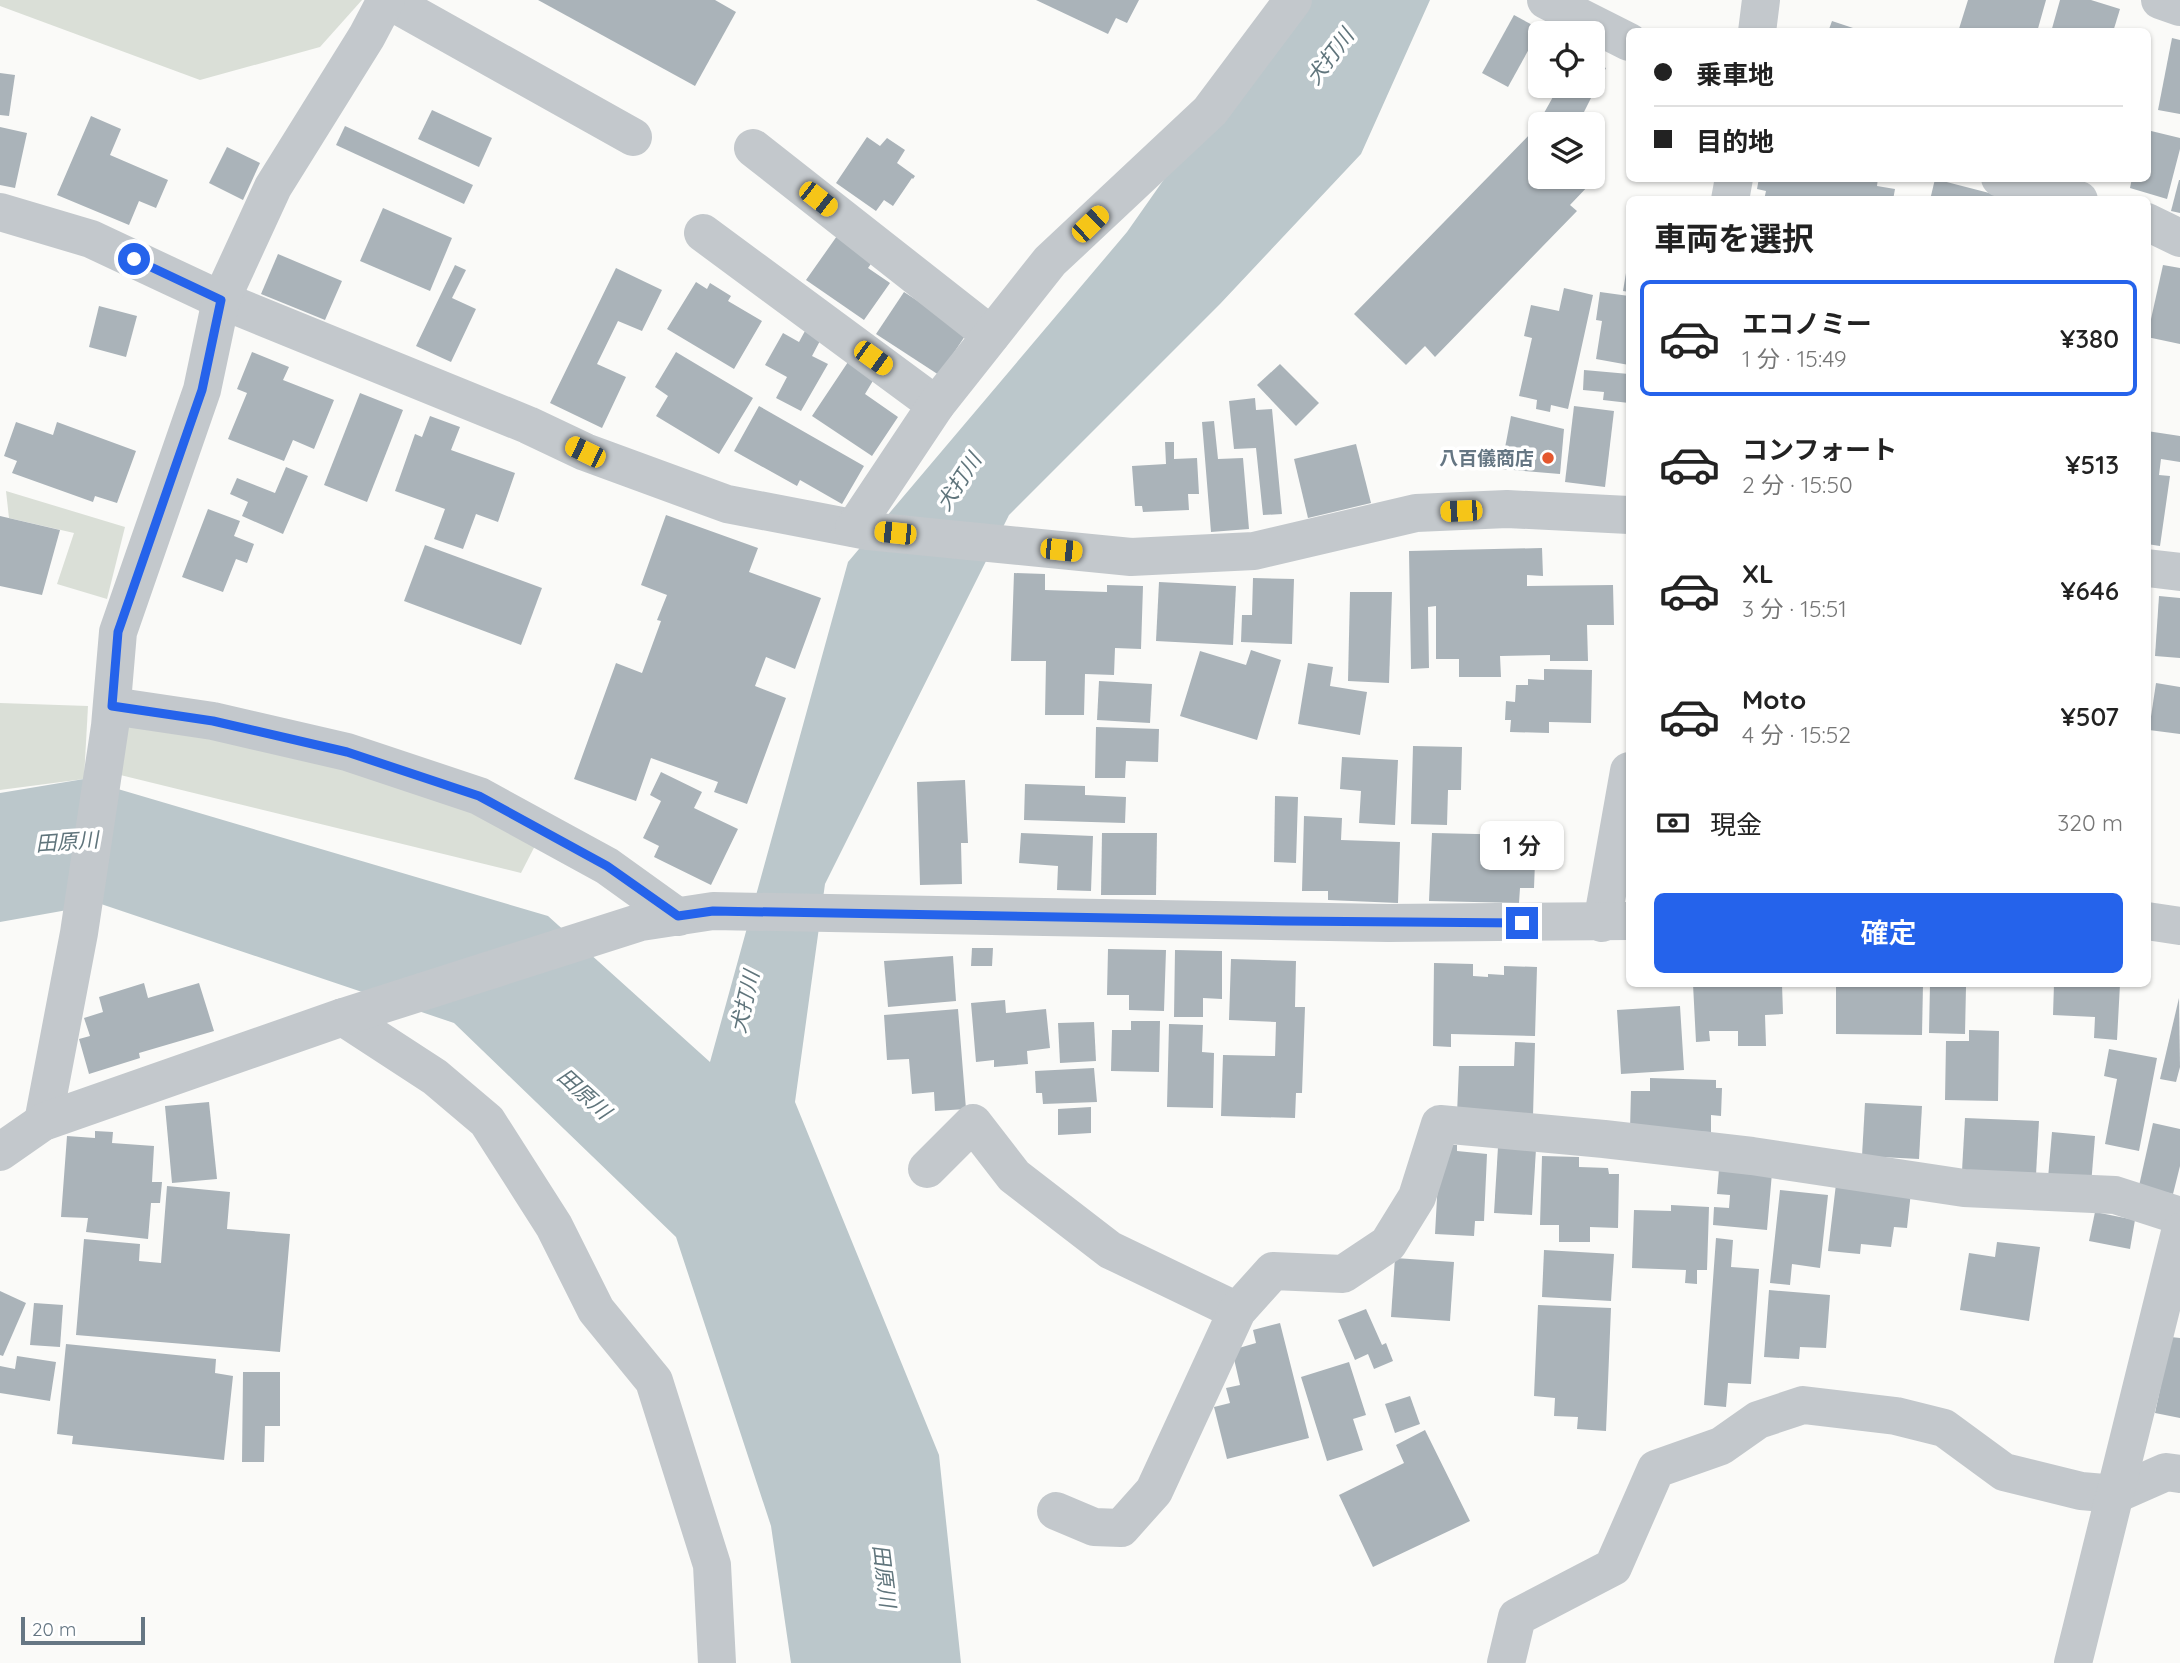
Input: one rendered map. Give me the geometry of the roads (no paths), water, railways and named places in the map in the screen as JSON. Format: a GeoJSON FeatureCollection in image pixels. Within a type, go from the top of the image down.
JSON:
{"type":"FeatureCollection","features":[{"type":"Feature","properties":{"kind":"street"},"geometry":{"type":"LineString","coordinates":[[43,1122],[79,933],[111,716],[118,632],[202,390],[221,300],[273,187],[368,36],[387,0],[633,137]]}},
{"type":"Feature","properties":{"kind":"street"},"geometry":{"type":"LineString","coordinates":[[861,529],[936,405],[1050,261],[1210,111],[1293,0]]}},
{"type":"Feature","properties":{"kind":"street"},"geometry":{"type":"LineString","coordinates":[[1546,0],[1626,40]]}},
{"type":"Feature","properties":{"kind":"street"},"geometry":{"type":"LineString","coordinates":[[1758,28],[1761,0]]}},
{"type":"Feature","properties":{"kind":"street"},"geometry":{"type":"LineString","coordinates":[[2160,0],[2180,7]]}},
{"type":"Feature","properties":{"kind":"street"},"geometry":{"type":"LineString","coordinates":[[753,148],[991,335]]}},
{"type":"Feature","properties":{"kind":"street"},"geometry":{"type":"LineString","coordinates":[[2014,182],[2065,196]]}},
{"type":"Feature","properties":{"kind":"street"},"geometry":{"type":"LineString","coordinates":[[0,212],[91,239],[221,300],[528,425],[585,452],[727,504],[861,529],[1144,556],[1254,551],[1416,513],[1507,509],[1626,515]]}},
{"type":"Feature","properties":{"kind":"street"},"geometry":{"type":"LineString","coordinates":[[2151,224],[2180,238]]}},
{"type":"Feature","properties":{"kind":"street"},"geometry":{"type":"LineString","coordinates":[[703,233],[936,405]]}},
{"type":"Feature","properties":{"kind":"street"},"geometry":{"type":"LineString","coordinates":[[2151,568],[2180,572]]}},
{"type":"Feature","properties":{"kind":"street"},"geometry":{"type":"LineString","coordinates":[[111,716],[213,721],[347,752],[479,796],[696,914]]}},
{"type":"Feature","properties":{"kind":"street"},"geometry":{"type":"LineString","coordinates":[[0,1152],[43,1122],[360,1012],[641,922],[696,914],[845,913],[1388,923],[1616,922],[1626,806]]}},
{"type":"Feature","properties":{"kind":"street"},"geometry":{"type":"LineString","coordinates":[[2151,922],[2180,926]]}},
{"type":"Feature","properties":{"kind":"street"},"geometry":{"type":"LineString","coordinates":[[360,1012],[487,1121],[554,1226],[596,1310],[654,1381],[712,1565],[716,1663]]}},
{"type":"Feature","properties":{"kind":"street"},"geometry":{"type":"LineString","coordinates":[[927,1169],[973,1123],[1014,1176],[1110,1250],[1237,1311]]}},
{"type":"Feature","properties":{"kind":"street"},"geometry":{"type":"LineString","coordinates":[[1056,1511],[1094,1527],[1121,1528],[1154,1491],[1237,1311],[1273,1271],[1343,1274],[1388,1244],[1417,1197],[1440,1124],[1752,1156],[1964,1188],[2115,1195],[2180,1230],[2073,1663]]}},
{"type":"Feature","properties":{"kind":"street"},"geometry":{"type":"LineString","coordinates":[[1506,1663],[1517,1617],[1613,1567],[1656,1469],[1721,1446],[1758,1420],[1803,1405],[1896,1416],[1944,1428],[2004,1472],[2081,1491],[2116,1494],[2166,1472],[2180,1474]]}},
{"type":"Feature","properties":{"kind":"water"},"geometry":{"type":"Polygon","coordinates":[[[1290,0],[1430,0],[1361,154],[1220,304],[1009,515],[825,884],[795,1102],[939,1455],[961,1663],[791,1663],[771,1526],[676,1237],[454,1023],[101,904],[0,922],[0,793],[84,779],[548,916],[710,1062],[848,562],[1127,232],[1290,0]]]}},
{"type":"Feature","properties":{"kind":"place","name":"八百儀商店"},"geometry":{"type":"Point","coordinates":[1548,458]}},
{"type":"Feature","properties":{"kind":"water label","name":"犬打川"},"geometry":{"type":"Point","coordinates":[1330,57]}},
{"type":"Feature","properties":{"kind":"water label","name":"犬打川"},"geometry":{"type":"Point","coordinates":[959,482]}},
{"type":"Feature","properties":{"kind":"water label","name":"田原川"},"geometry":{"type":"Point","coordinates":[67,842]}},
{"type":"Feature","properties":{"kind":"water label","name":"犬打川"},"geometry":{"type":"Point","coordinates":[745,1002]}},
{"type":"Feature","properties":{"kind":"water label","name":"田原川"},"geometry":{"type":"Point","coordinates":[584,1094]}},
{"type":"Feature","properties":{"kind":"water label","name":"田原川"},"geometry":{"type":"Point","coordinates":[884,1576]}}]}
